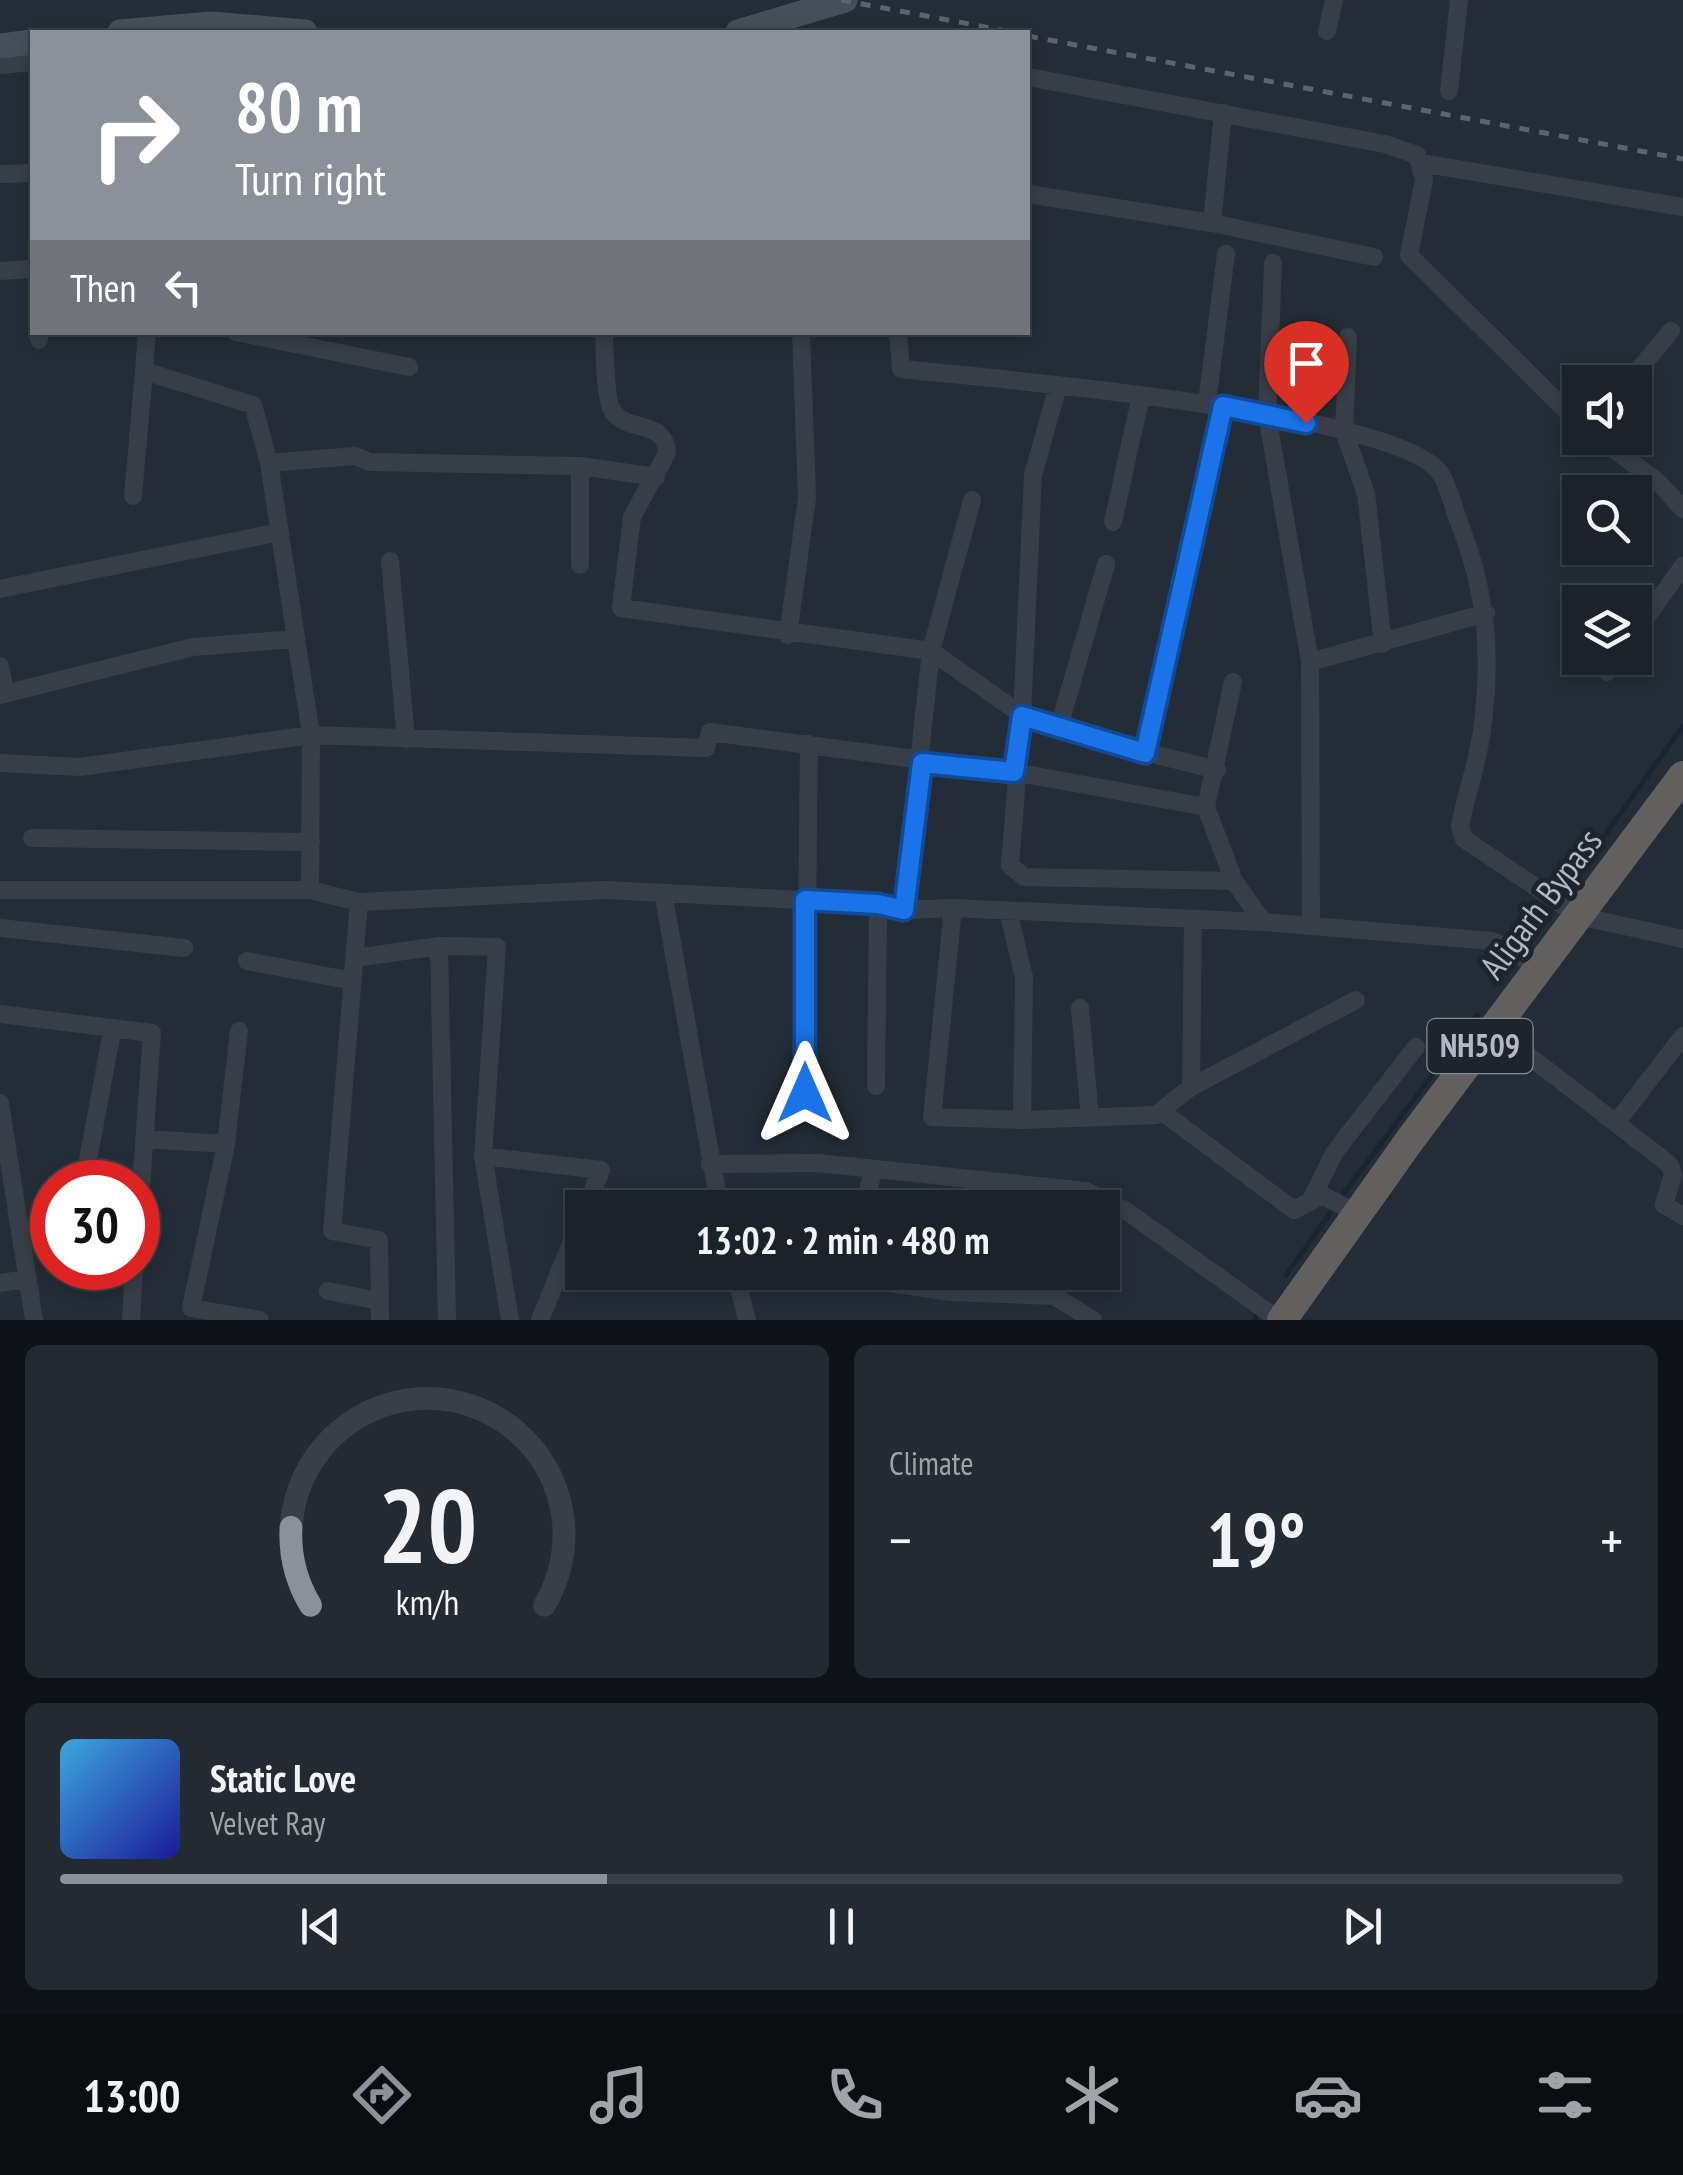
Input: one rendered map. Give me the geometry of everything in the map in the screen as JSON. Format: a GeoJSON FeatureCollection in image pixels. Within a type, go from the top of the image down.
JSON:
{"type":"FeatureCollection","features":[{"type":"Feature","properties":{"kind":"highway","name":"Aligarh Bypass"},"geometry":{"type":"LineString","coordinates":[[1280,1320],[1683,776]]}},
{"type":"Feature","properties":{"kind":"main road"},"geometry":{"type":"LineString","coordinates":[[745,30],[845,0]]}},
{"type":"Feature","properties":{"kind":"main road"},"geometry":{"type":"LineString","coordinates":[[143,30],[211,24],[287,30]]}},
{"type":"Feature","properties":{"kind":"main road"},"geometry":{"type":"LineString","coordinates":[[0,46],[30,42]]}},
{"type":"Feature","properties":{"kind":"street"},"geometry":{"type":"LineString","coordinates":[[1327,31],[1334,0]]}},
{"type":"Feature","properties":{"kind":"street"},"geometry":{"type":"LineString","coordinates":[[1450,91],[1460,0]]}},
{"type":"Feature","properties":{"kind":"street"},"geometry":{"type":"LineString","coordinates":[[0,65],[30,62]]}},
{"type":"Feature","properties":{"kind":"street"},"geometry":{"type":"LineString","coordinates":[[1030,77],[1385,144],[1408,150],[1421,162],[1683,207]]}},
{"type":"Feature","properties":{"kind":"street"},"geometry":{"type":"LineString","coordinates":[[1212,224],[1223,113]]}},
{"type":"Feature","properties":{"kind":"street"},"geometry":{"type":"LineString","coordinates":[[1421,162],[1424,180],[1410,255],[1562,406]]}},
{"type":"Feature","properties":{"kind":"street"},"geometry":{"type":"LineString","coordinates":[[0,174],[30,173]]}},
{"type":"Feature","properties":{"kind":"street"},"geometry":{"type":"LineString","coordinates":[[1030,194],[1212,224],[1374,257]]}},
{"type":"Feature","properties":{"kind":"street"},"geometry":{"type":"LineString","coordinates":[[1145,753],[1215,405],[1226,254]]}},
{"type":"Feature","properties":{"kind":"street"},"geometry":{"type":"LineString","coordinates":[[1272,263],[1267,415],[1310,662],[1311,926]]}},
{"type":"Feature","properties":{"kind":"street"},"geometry":{"type":"LineString","coordinates":[[0,272],[30,270]]}},
{"type":"Feature","properties":{"kind":"street"},"geometry":{"type":"LineString","coordinates":[[1642,365],[1671,331]]}},
{"type":"Feature","properties":{"kind":"street"},"geometry":{"type":"LineString","coordinates":[[133,496],[147,335]]}},
{"type":"Feature","properties":{"kind":"street"},"geometry":{"type":"LineString","coordinates":[[251,335],[409,367]]}},
{"type":"Feature","properties":{"kind":"street"},"geometry":{"type":"LineString","coordinates":[[604,335],[609,405],[624,420],[657,430],[666,441],[667,452],[632,517],[621,608],[931,651],[1022,716],[1217,770]]}},
{"type":"Feature","properties":{"kind":"street"},"geometry":{"type":"LineString","coordinates":[[788,634],[806,498],[801,335]]}},
{"type":"Feature","properties":{"kind":"street"},"geometry":{"type":"LineString","coordinates":[[898,335],[901,368],[1215,405],[1344,431],[1425,458],[1440,473],[1479,571],[1486,613],[1482,731],[1460,832],[1464,839],[1579,916],[1683,939]]}},
{"type":"Feature","properties":{"kind":"street"},"geometry":{"type":"LineString","coordinates":[[1348,337],[1344,431],[1366,494],[1382,644]]}},
{"type":"Feature","properties":{"kind":"street"},"geometry":{"type":"LineString","coordinates":[[144,371],[253,405],[269,463],[311,736],[310,890]]}},
{"type":"Feature","properties":{"kind":"street"},"geometry":{"type":"LineString","coordinates":[[1058,386],[1033,475],[1022,716],[1008,854],[1015,874],[1234,881]]}},
{"type":"Feature","properties":{"kind":"street"},"geometry":{"type":"LineString","coordinates":[[1113,522],[1141,395]]}},
{"type":"Feature","properties":{"kind":"street"},"geometry":{"type":"LineString","coordinates":[[1622,455],[1658,480],[1683,509]]}},
{"type":"Feature","properties":{"kind":"street"},"geometry":{"type":"LineString","coordinates":[[269,463],[355,456],[370,462],[580,466],[656,477]]}},
{"type":"Feature","properties":{"kind":"street"},"geometry":{"type":"LineString","coordinates":[[580,466],[580,566]]}},
{"type":"Feature","properties":{"kind":"street"},"geometry":{"type":"LineString","coordinates":[[904,910],[931,651],[972,500]]}},
{"type":"Feature","properties":{"kind":"street"},"geometry":{"type":"LineString","coordinates":[[0,589],[280,532]]}},
{"type":"Feature","properties":{"kind":"street"},"geometry":{"type":"LineString","coordinates":[[390,561],[406,738]]}},
{"type":"Feature","properties":{"kind":"street"},"geometry":{"type":"LineString","coordinates":[[1059,727],[1106,564]]}},
{"type":"Feature","properties":{"kind":"street"},"geometry":{"type":"LineString","coordinates":[[1652,609],[1683,566]]}},
{"type":"Feature","properties":{"kind":"street"},"geometry":{"type":"LineString","coordinates":[[1310,662],[1486,613]]}},
{"type":"Feature","properties":{"kind":"street"},"geometry":{"type":"LineString","coordinates":[[0,666],[2,694],[68,682],[193,647],[296,639]]}},
{"type":"Feature","properties":{"kind":"street"},"geometry":{"type":"LineString","coordinates":[[1233,682],[1206,807],[1234,881],[1263,922]]}},
{"type":"Feature","properties":{"kind":"street"},"geometry":{"type":"LineString","coordinates":[[0,763],[80,768],[311,736],[706,748],[710,732],[922,763],[1014,772],[1206,807]]}},
{"type":"Feature","properties":{"kind":"street"},"geometry":{"type":"LineString","coordinates":[[805,1093],[809,744]]}},
{"type":"Feature","properties":{"kind":"street"},"geometry":{"type":"LineString","coordinates":[[32,838],[310,842]]}},
{"type":"Feature","properties":{"kind":"street"},"geometry":{"type":"LineString","coordinates":[[0,890],[310,890],[359,902],[606,890],[878,904],[904,910],[953,908],[1263,922],[1492,941],[1512,948],[1538,971]]}},
{"type":"Feature","properties":{"kind":"street"},"geometry":{"type":"LineString","coordinates":[[663,893],[716,1190]]}},
{"type":"Feature","properties":{"kind":"street"},"geometry":{"type":"LineString","coordinates":[[328,1291],[380,1310],[379,1240],[332,1231],[359,902]]}},
{"type":"Feature","properties":{"kind":"street"},"geometry":{"type":"LineString","coordinates":[[876,1086],[878,904]]}},
{"type":"Feature","properties":{"kind":"street"},"geometry":{"type":"LineString","coordinates":[[953,908],[932,1117],[1022,1120],[1161,1111],[1191,1087],[1356,1000]]}},
{"type":"Feature","properties":{"kind":"street"},"geometry":{"type":"LineString","coordinates":[[1008,910],[1024,977],[1022,1120]]}},
{"type":"Feature","properties":{"kind":"street"},"geometry":{"type":"LineString","coordinates":[[1191,1087],[1193,920]]}},
{"type":"Feature","properties":{"kind":"street"},"geometry":{"type":"LineString","coordinates":[[0,928],[184,948]]}},
{"type":"Feature","properties":{"kind":"street"},"geometry":{"type":"LineString","coordinates":[[354,958],[439,946],[497,946],[483,1156],[510,1320]]}},
{"type":"Feature","properties":{"kind":"street"},"geometry":{"type":"LineString","coordinates":[[439,946],[447,1320]]}},
{"type":"Feature","properties":{"kind":"street"},"geometry":{"type":"LineString","coordinates":[[247,960],[353,981]]}},
{"type":"Feature","properties":{"kind":"street"},"geometry":{"type":"LineString","coordinates":[[1080,1008],[1090,1117]]}},
{"type":"Feature","properties":{"kind":"street"},"geometry":{"type":"LineString","coordinates":[[0,1014],[112,1031],[152,1032],[143,1160]]}},
{"type":"Feature","properties":{"kind":"street"},"geometry":{"type":"LineString","coordinates":[[1494,1029],[1672,1168],[1664,1205],[1683,1216]]}},
{"type":"Feature","properties":{"kind":"street"},"geometry":{"type":"LineString","coordinates":[[88,1160],[112,1031]]}},
{"type":"Feature","properties":{"kind":"street"},"geometry":{"type":"LineString","coordinates":[[239,1031],[226,1144],[192,1308],[260,1320]]}},
{"type":"Feature","properties":{"kind":"street"},"geometry":{"type":"LineString","coordinates":[[1616,1123],[1683,1036]]}},
{"type":"Feature","properties":{"kind":"street"},"geometry":{"type":"LineString","coordinates":[[1310,1202],[1334,1153],[1416,1047]]}},
{"type":"Feature","properties":{"kind":"street"},"geometry":{"type":"LineString","coordinates":[[0,1103],[10,1225],[28,1279],[34,1320]]}},
{"type":"Feature","properties":{"kind":"street"},"geometry":{"type":"LineString","coordinates":[[1161,1111],[1294,1210],[1327,1195],[1360,1215]]}},
{"type":"Feature","properties":{"kind":"street"},"geometry":{"type":"LineString","coordinates":[[144,1139],[226,1144]]}},
{"type":"Feature","properties":{"kind":"street"},"geometry":{"type":"LineString","coordinates":[[483,1156],[601,1170],[593,1190]]}},
{"type":"Feature","properties":{"kind":"street"},"geometry":{"type":"LineString","coordinates":[[710,1164],[818,1164],[1062,1186],[1103,1197],[1280,1320]]}},
{"type":"Feature","properties":{"kind":"street"},"geometry":{"type":"LineString","coordinates":[[868,1190],[873,1171]]}},
{"type":"Feature","properties":{"kind":"street"},"geometry":{"type":"LineString","coordinates":[[540,1320],[565,1258]]}},
{"type":"Feature","properties":{"kind":"street"},"geometry":{"type":"LineString","coordinates":[[0,1283],[28,1279]]}},
{"type":"Feature","properties":{"kind":"street"},"geometry":{"type":"LineString","coordinates":[[130,1320],[132,1290]]}},
{"type":"Feature","properties":{"kind":"street"},"geometry":{"type":"LineString","coordinates":[[739,1290],[746,1320]]}},
{"type":"Feature","properties":{"kind":"street"},"geometry":{"type":"LineString","coordinates":[[938,1290],[1054,1296],[1093,1320]]}},
{"type":"Feature","properties":{"kind":"waterway"},"geometry":{"type":"LineString","coordinates":[[1565,891],[1683,726]]}},
{"type":"Feature","properties":{"kind":"waterway"},"geometry":{"type":"LineString","coordinates":[[1528,943],[1555,905]]}},
{"type":"Feature","properties":{"kind":"waterway"},"geometry":{"type":"LineString","coordinates":[[1344,1193],[1477,1015]]}},
{"type":"Feature","properties":{"kind":"waterway"},"geometry":{"type":"LineString","coordinates":[[1286,1275],[1330,1213]]}},
{"type":"Feature","properties":{"kind":"waterway"},"geometry":{"type":"LineString","coordinates":[[1254,1320],[1259,1311]]}},
{"type":"Feature","properties":{"kind":"railway"},"geometry":{"type":"LineString","coordinates":[[841,0],[1001,30]]}},
{"type":"Feature","properties":{"kind":"railway"},"geometry":{"type":"LineString","coordinates":[[1030,36],[1683,159]]}},
{"type":"Feature","properties":{"kind":"route"},"geometry":{"type":"LineString","coordinates":[[805,1093],[805,900],[878,904],[904,910],[922,763],[1014,772],[1022,716],[1145,753],[1223,406],[1306,423]]}}]}
